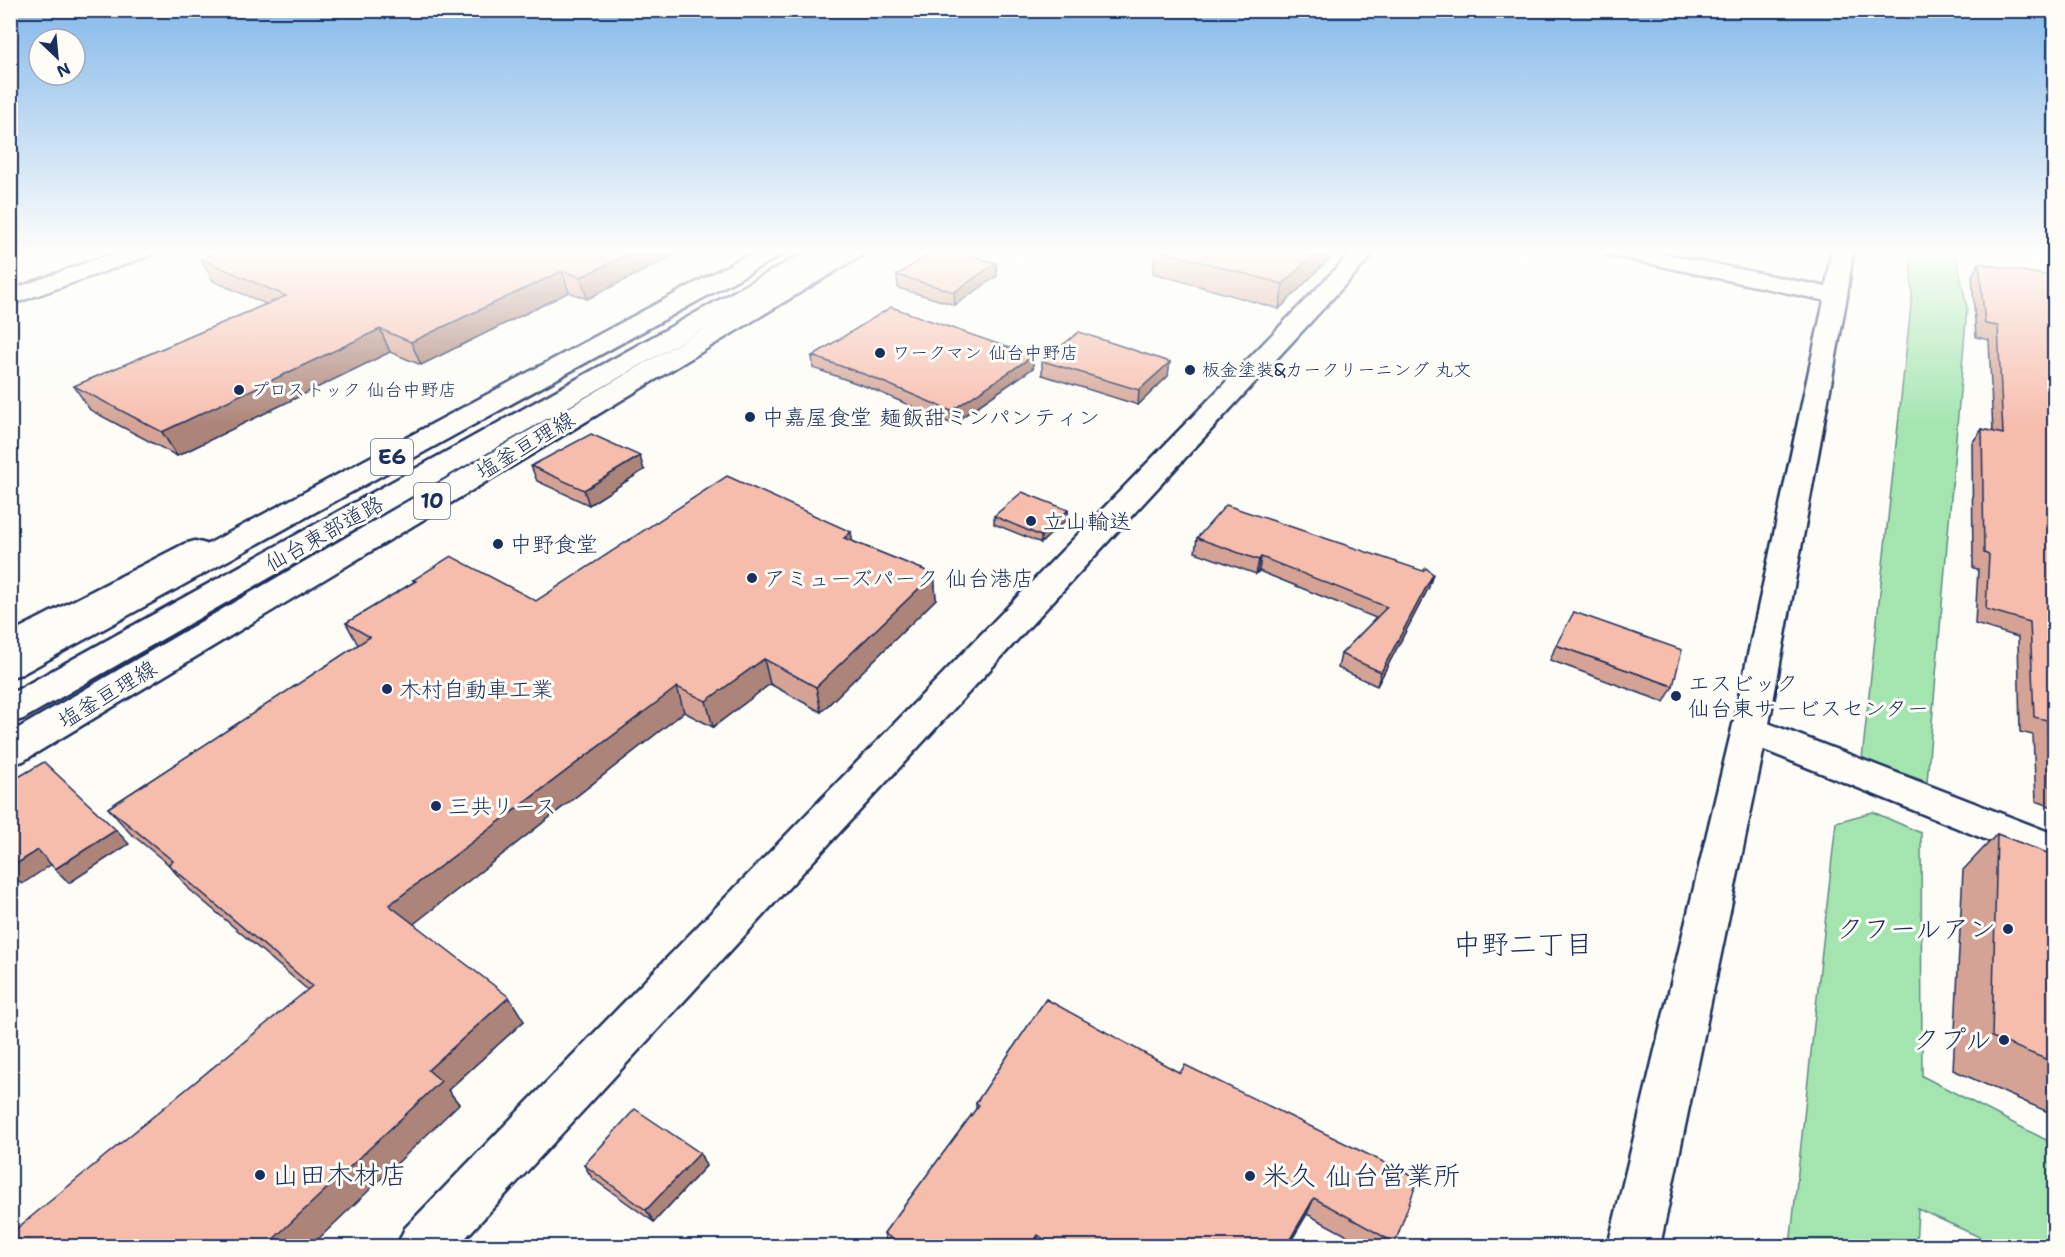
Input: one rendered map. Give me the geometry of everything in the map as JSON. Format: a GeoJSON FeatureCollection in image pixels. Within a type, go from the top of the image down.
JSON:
{"type":"FeatureCollection","features":[{"type":"Feature","properties":{"kind":"main road"},"geometry":{"type":"LineString","coordinates":[[10,648],[655,309]]}},
{"type":"Feature","properties":{"kind":"main road","name":"仙台東部道路"},"geometry":{"type":"LineString","coordinates":[[10,665],[665,309]]}},
{"type":"Feature","properties":{"kind":"main road","name":"仙台東部道路"},"geometry":{"type":"LineString","coordinates":[[10,710],[721,309]]}},
{"type":"Feature","properties":{"kind":"main road","name":"塩釜亘理線"},"geometry":{"type":"LineString","coordinates":[[10,751],[755,309]]}},
{"type":"Feature","properties":{"kind":"main road"},"geometry":{"type":"LineString","coordinates":[[423,1246],[1310,309]]}},
{"type":"Feature","properties":{"kind":"main road"},"geometry":{"type":"LineString","coordinates":[[1634,1246],[1750,729],[1833,309]]}},
{"type":"Feature","properties":{"kind":"main road"},"geometry":{"type":"LineString","coordinates":[[1750,729],[2055,851]]}},
{"type":"Feature","properties":{"kind":"green space"},"geometry":{"type":"Polygon","coordinates":[[[1911,309],[1967,309],[1927,782],[1862,759],[1911,309]]]}},
{"type":"Feature","properties":{"kind":"green space"},"geometry":{"type":"Polygon","coordinates":[[[1873,812],[1921,833],[1922,1076],[2054,1144],[2054,1246],[1999,1246],[1918,1209],[1916,1246],[1790,1246],[1836,822],[1873,812]]]}},
{"type":"Feature","properties":{"kind":"building"},"geometry":{"type":"Polygon","coordinates":[[[256,309],[482,309],[411,342],[380,329],[162,432],[74,386],[256,309]]]}},
{"type":"Feature","properties":{"kind":"building"},"geometry":{"type":"Polygon","coordinates":[[[888,309],[896,309],[1033,356],[951,411],[869,376],[812,356],[888,309]]]}},
{"type":"Feature","properties":{"kind":"building"},"geometry":{"type":"Polygon","coordinates":[[[1983,309],[2055,309],[2055,502],[2049,500],[2055,574],[2055,788],[2050,786],[2047,720],[2034,717],[2030,622],[1986,609],[1989,555],[1984,553],[1982,429],[2003,434],[1998,326],[1985,324],[1983,309]]]}},
{"type":"Feature","properties":{"kind":"building"},"geometry":{"type":"Polygon","coordinates":[[[1079,332],[1170,362],[1139,390],[1042,361],[1079,332]]]}},
{"type":"Feature","properties":{"kind":"building"},"geometry":{"type":"Polygon","coordinates":[[[591,434],[640,456],[584,490],[531,466],[591,434]]]}},
{"type":"Feature","properties":{"kind":"building"},"geometry":{"type":"Polygon","coordinates":[[[727,476],[851,532],[844,538],[934,574],[816,687],[764,659],[706,701],[677,687],[389,905],[509,997],[428,1070],[441,1081],[266,1246],[10,1246],[10,1234],[312,986],[168,864],[173,861],[108,808],[370,637],[346,623],[416,581],[413,580],[451,556],[536,601],[727,476]]]}},
{"type":"Feature","properties":{"kind":"building","name":"立山輸送"},"geometry":{"type":"Polygon","coordinates":[[[1022,492],[1068,510],[1041,536],[994,516],[1022,492]]]}},
{"type":"Feature","properties":{"kind":"building"},"geometry":{"type":"Polygon","coordinates":[[[1226,505],[1423,571],[1426,568],[1433,574],[1381,672],[1341,654],[1387,607],[1261,557],[1259,560],[1197,538],[1226,505]]]}},
{"type":"Feature","properties":{"kind":"building"},"geometry":{"type":"Polygon","coordinates":[[[1574,612],[1682,650],[1673,686],[1556,645],[1574,612]]]}},
{"type":"Feature","properties":{"kind":"building"},"geometry":{"type":"Polygon","coordinates":[[[44,762],[116,830],[55,869],[38,850],[10,868],[10,782],[44,762]]]}},
{"type":"Feature","properties":{"kind":"building"},"geometry":{"type":"Polygon","coordinates":[[[1997,834],[2055,856],[2055,1063],[1992,1037],[1997,834]]]}},
{"type":"Feature","properties":{"kind":"building"},"geometry":{"type":"Polygon","coordinates":[[[1046,999],[1180,1073],[1185,1065],[1418,1179],[1395,1243],[1314,1198],[1286,1246],[1054,1246],[1038,1235],[1031,1246],[902,1246],[884,1233],[979,1105],[976,1103],[1046,999]]]}},
{"type":"Feature","properties":{"kind":"building"},"geometry":{"type":"Polygon","coordinates":[[[635,1109],[700,1153],[646,1210],[584,1165],[635,1109]]]}},
{"type":"Feature","properties":{"kind":"place","name":"ワークマン 仙台中野店"},"geometry":{"type":"Point","coordinates":[880,353]}},
{"type":"Feature","properties":{"kind":"place","name":"板金塗装&カークリーニング 丸文"},"geometry":{"type":"Point","coordinates":[1190,370]}},
{"type":"Feature","properties":{"kind":"place","name":"プロストック 仙台中野店"},"geometry":{"type":"Point","coordinates":[239,390]}},
{"type":"Feature","properties":{"kind":"place","name":"中嘉屋食堂 麺飯甜ミンパンティン"},"geometry":{"type":"Point","coordinates":[750,417]}},
{"type":"Feature","properties":{"kind":"place","name":"立山輸送"},"geometry":{"type":"Point","coordinates":[1031,521]}},
{"type":"Feature","properties":{"kind":"place","name":"中野食堂"},"geometry":{"type":"Point","coordinates":[498,544]}},
{"type":"Feature","properties":{"kind":"place","name":"アミューズパーク 仙台港店"},"geometry":{"type":"Point","coordinates":[752,578]}},
{"type":"Feature","properties":{"kind":"place","name":"木村自動車工業"},"geometry":{"type":"Point","coordinates":[387,689]}},
{"type":"Feature","properties":{"kind":"place","name":"エスビック 仙台東サービスセンター"},"geometry":{"type":"Point","coordinates":[1676,696]}},
{"type":"Feature","properties":{"kind":"place","name":"三共リース"},"geometry":{"type":"Point","coordinates":[436,806]}},
{"type":"Feature","properties":{"kind":"place","name":"クフールアン"},"geometry":{"type":"Point","coordinates":[2008,929]}},
{"type":"Feature","properties":{"kind":"place","name":"クプル"},"geometry":{"type":"Point","coordinates":[2004,1040]}},
{"type":"Feature","properties":{"kind":"place","name":"山田木材店"},"geometry":{"type":"Point","coordinates":[260,1175]}},
{"type":"Feature","properties":{"kind":"place","name":"米久 仙台営業所"},"geometry":{"type":"Point","coordinates":[1250,1176]}},
{"type":"Feature","properties":{"kind":"district","name":"中野二丁目"},"geometry":{"type":"Point","coordinates":[1523,944]}}]}
